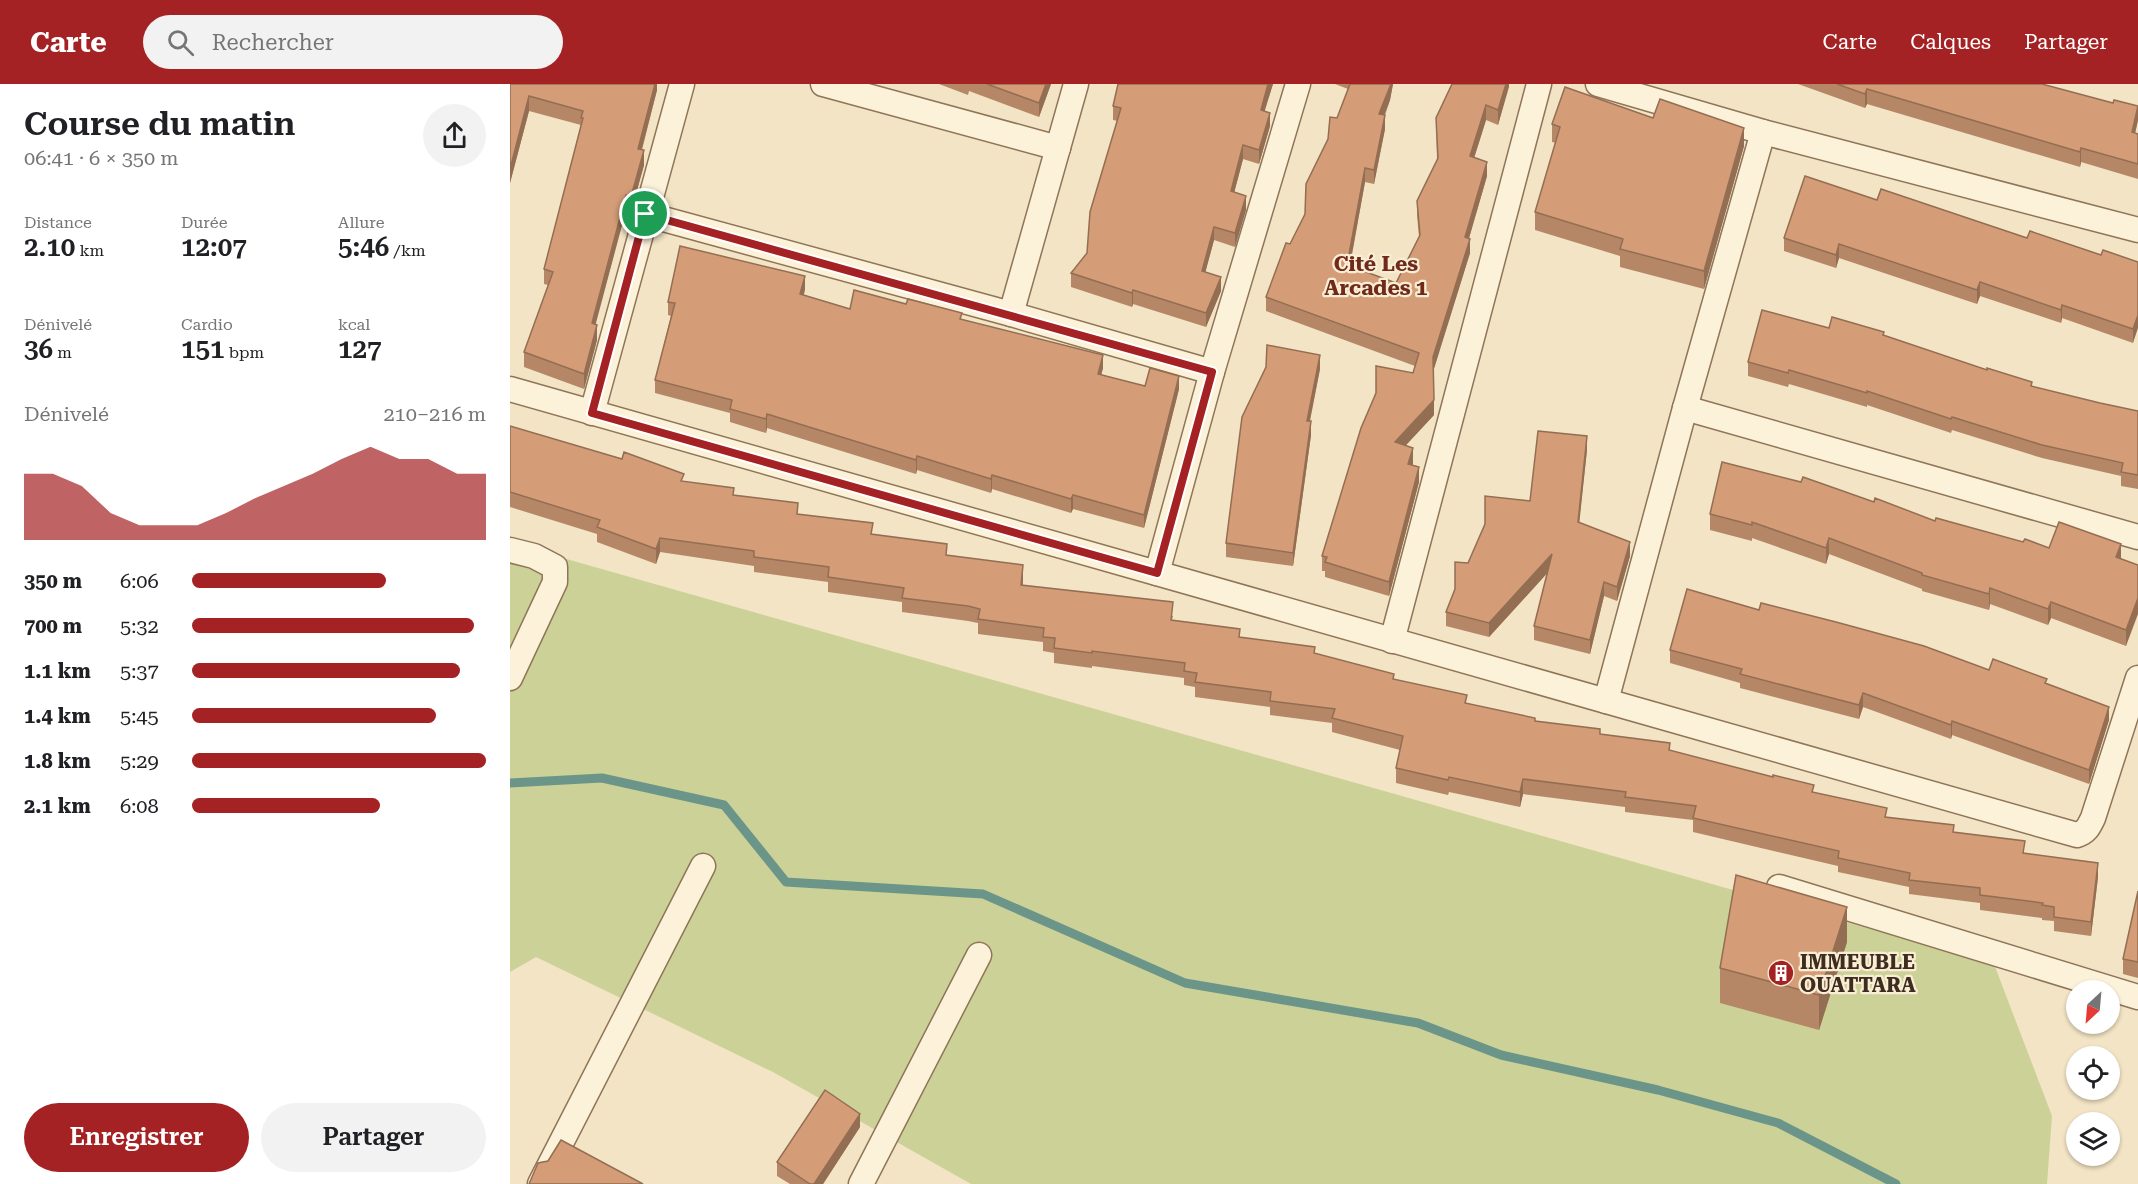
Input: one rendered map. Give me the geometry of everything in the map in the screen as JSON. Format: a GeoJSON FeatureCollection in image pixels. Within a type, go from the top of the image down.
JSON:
{"type":"FeatureCollection","features":[{"type":"Feature","properties":{"kind":"street"},"geometry":{"type":"LineString","coordinates":[[592,413],[682,84]]}},
{"type":"Feature","properties":{"kind":"street"},"geometry":{"type":"LineString","coordinates":[[823,84],[1058,148]]}},
{"type":"Feature","properties":{"kind":"street"},"geometry":{"type":"LineString","coordinates":[[1011,314],[1076,84]]}},
{"type":"Feature","properties":{"kind":"street"},"geometry":{"type":"LineString","coordinates":[[1157,573],[1212,372],[1299,84]]}},
{"type":"Feature","properties":{"kind":"street"},"geometry":{"type":"LineString","coordinates":[[1392,641],[1539,84]]}},
{"type":"Feature","properties":{"kind":"street"},"geometry":{"type":"LineString","coordinates":[[1598,84],[1763,132],[2138,230]]}},
{"type":"Feature","properties":{"kind":"street"},"geometry":{"type":"LineString","coordinates":[[1606,700],[1763,132]]}},
{"type":"Feature","properties":{"kind":"street"},"geometry":{"type":"LineString","coordinates":[[645,214],[1011,314],[1212,372]]}},
{"type":"Feature","properties":{"kind":"street"},"geometry":{"type":"LineString","coordinates":[[510,389],[2077,835],[2084,833],[2093,818],[2138,678]]}},
{"type":"Feature","properties":{"kind":"street"},"geometry":{"type":"LineString","coordinates":[[1686,408],[2138,537]]}},
{"type":"Feature","properties":{"kind":"street"},"geometry":{"type":"LineString","coordinates":[[510,550],[534,556],[555,567],[555,582],[510,678]]}},
{"type":"Feature","properties":{"kind":"street"},"geometry":{"type":"LineString","coordinates":[[540,1184],[703,866]]}},
{"type":"Feature","properties":{"kind":"street"},"geometry":{"type":"LineString","coordinates":[[1779,887],[2138,997]]}},
{"type":"Feature","properties":{"kind":"street"},"geometry":{"type":"LineString","coordinates":[[861,1184],[979,955]]}},
{"type":"Feature","properties":{"kind":"green space"},"geometry":{"type":"Polygon","coordinates":[[[510,543],[1994,964],[2052,1116],[2047,1184],[971,1184],[773,1072],[536,957],[510,972],[510,543]]]}},
{"type":"Feature","properties":{"kind":"building"},"geometry":{"type":"Polygon","coordinates":[[[510,84],[655,84],[638,149],[644,150],[631,197],[626,195],[592,323],[597,325],[584,374],[524,352],[553,272],[544,269],[583,111],[529,96],[510,169],[510,84]]]}},
{"type":"Feature","properties":{"kind":"building"},"geometry":{"type":"Polygon","coordinates":[[[987,84],[1046,84],[1039,103],[987,84]]]}},
{"type":"Feature","properties":{"kind":"building"},"geometry":{"type":"Polygon","coordinates":[[[1118,84],[1268,84],[1261,110],[1270,113],[1259,150],[1243,145],[1231,191],[1246,196],[1235,233],[1214,227],[1202,271],[1221,277],[1206,313],[1133,290],[1132,293],[1071,273],[1087,253],[1090,212],[1121,108],[1113,106],[1118,84]]]}},
{"type":"Feature","properties":{"kind":"building"},"geometry":{"type":"Polygon","coordinates":[[[1350,84],[1391,84],[1379,114],[1385,115],[1374,170],[1365,168],[1347,265],[1396,283],[1420,235],[1417,201],[1438,158],[1436,118],[1452,84],[1506,84],[1498,110],[1486,105],[1470,156],[1487,162],[1465,237],[1470,239],[1433,357],[1434,400],[1395,442],[1413,448],[1408,464],[1419,467],[1389,582],[1325,562],[1327,557],[1322,556],[1361,428],[1376,393],[1376,366],[1413,373],[1419,353],[1266,297],[1286,243],[1290,244],[1305,214],[1306,184],[1328,139],[1330,117],[1337,118],[1350,84]]]}},
{"type":"Feature","properties":{"kind":"building"},"geometry":{"type":"Polygon","coordinates":[[[1837,84],[2042,84],[2113,103],[2114,100],[2138,106],[2132,132],[2138,134],[2138,164],[2081,148],[2080,152],[1867,89],[1865,94],[1837,84]]]}},
{"type":"Feature","properties":{"kind":"building"},"geometry":{"type":"Polygon","coordinates":[[[1565,87],[1653,118],[1660,99],[1744,128],[1704,271],[1620,249],[1623,239],[1535,212],[1560,127],[1552,124],[1565,87]]]}},
{"type":"Feature","properties":{"kind":"building"},"geometry":{"type":"Polygon","coordinates":[[[1805,176],[1877,200],[1881,189],[2027,238],[2030,231],[2101,255],[2103,250],[2138,262],[2138,315],[2133,329],[2062,305],[2061,310],[1980,282],[1977,290],[1839,244],[1836,255],[1784,238],[1805,176]]]}},
{"type":"Feature","properties":{"kind":"building"},"geometry":{"type":"Polygon","coordinates":[[[680,246],[805,276],[800,294],[850,309],[854,290],[906,304],[908,299],[962,313],[960,319],[1103,355],[1098,374],[1145,386],[1150,368],[1179,376],[1144,515],[1073,495],[1071,499],[992,475],[991,479],[917,456],[916,460],[767,414],[766,419],[730,409],[732,400],[655,380],[675,303],[668,302],[680,246]]]}},
{"type":"Feature","properties":{"kind":"building"},"geometry":{"type":"Polygon","coordinates":[[[1762,310],[1829,328],[1832,317],[1884,332],[1883,335],[1987,370],[1987,368],[2032,382],[2031,386],[2138,411],[2138,475],[2121,472],[2123,463],[2042,445],[1952,417],[1951,419],[1867,391],[1867,393],[1789,370],[1788,373],[1748,362],[1762,310]]]}},
{"type":"Feature","properties":{"kind":"building"},"geometry":{"type":"Polygon","coordinates":[[[1267,345],[1320,355],[1307,421],[1311,421],[1293,553],[1226,543],[1242,417],[1266,367],[1267,345]]]}},
{"type":"Feature","properties":{"kind":"building"},"geometry":{"type":"Polygon","coordinates":[[[510,426],[622,459],[624,452],[684,474],[681,481],[734,488],[733,495],[798,503],[797,514],[873,523],[871,534],[947,544],[946,555],[1023,565],[1021,585],[1173,602],[1171,620],[1240,629],[1239,637],[1315,647],[1314,653],[1394,674],[1393,679],[1467,695],[1465,703],[1535,718],[1535,721],[1600,729],[1600,734],[1670,743],[1669,750],[1773,777],[1773,775],[1814,785],[1812,792],[1887,808],[1885,817],[1954,825],[1953,832],[2025,841],[2023,853],[2098,863],[2091,922],[2054,917],[2054,907],[2042,905],[2043,903],[1980,895],[1980,888],[1909,880],[1910,873],[1838,858],[1839,851],[1693,818],[1696,806],[1625,797],[1626,792],[1523,779],[1520,792],[1449,777],[1448,780],[1396,768],[1403,736],[1332,718],[1335,709],[1270,701],[1271,692],[1195,682],[1197,673],[1184,671],[1185,663],[1054,648],[1055,638],[1043,637],[1044,628],[978,619],[980,609],[968,606],[902,598],[904,588],[828,577],[829,567],[754,557],[754,551],[660,538],[656,549],[597,527],[600,520],[510,492],[510,426]]]}},
{"type":"Feature","properties":{"kind":"building"},"geometry":{"type":"Polygon","coordinates":[[[1538,431],[1587,436],[1578,522],[1630,542],[1617,587],[1604,582],[1590,640],[1534,626],[1552,554],[1489,623],[1446,612],[1455,589],[1455,562],[1468,563],[1485,524],[1485,496],[1530,501],[1538,431]]]}},
{"type":"Feature","properties":{"kind":"building"},"geometry":{"type":"Polygon","coordinates":[[[1722,462],[1801,482],[1803,477],[1874,502],[1875,498],[1935,521],[1936,518],[2023,542],[2025,539],[2049,548],[2059,522],[2121,544],[2116,557],[2138,565],[2138,598],[2126,630],[2051,602],[2048,609],[1990,588],[1989,594],[1922,575],[1922,573],[1829,538],[1826,548],[1752,522],[1752,525],[1710,514],[1722,462]]]}},
{"type":"Feature","properties":{"kind":"building"},"geometry":{"type":"Polygon","coordinates":[[[1687,589],[1759,610],[1761,603],[1836,622],[1924,646],[1989,670],[1993,659],[2047,679],[2045,683],[2109,707],[2089,770],[1952,721],[1951,725],[1863,693],[1859,705],[1740,674],[1742,669],[1670,650],[1687,589]]]}},
{"type":"Feature","properties":{"kind":"building"},"geometry":{"type":"Polygon","coordinates":[[[1736,875],[1847,907],[1819,995],[1720,968],[1736,875]]]}},
{"type":"Feature","properties":{"kind":"building"},"geometry":{"type":"Polygon","coordinates":[[[2138,891],[2138,962],[2123,959],[2138,891]]]}},
{"type":"Feature","properties":{"kind":"building"},"geometry":{"type":"Polygon","coordinates":[[[825,1090],[860,1114],[814,1184],[810,1184],[777,1162],[825,1090]]]}},
{"type":"Feature","properties":{"kind":"building"},"geometry":{"type":"Polygon","coordinates":[[[561,1140],[643,1184],[529,1184],[538,1163],[548,1161],[561,1140]]]}},
{"type":"Feature","properties":{"kind":"waterway"},"geometry":{"type":"LineString","coordinates":[[510,783],[602,778],[724,805],[786,882],[983,894],[1185,983],[1418,1023],[1501,1055],[1658,1090],[1778,1123],[1896,1184]]}},
{"type":"Feature","properties":{"kind":"place","name":"IMMEUBLE OUATTARA"},"geometry":{"type":"Point","coordinates":[1781,973]}},
{"type":"Feature","properties":{"kind":"district","name":"Cité Les Arcades 1"},"geometry":{"type":"Point","coordinates":[1376,276]}},
{"type":"Feature","properties":{"kind":"route"},"geometry":{"type":"LineString","coordinates":[[645,214],[1011,314],[1212,372],[1157,573],[592,413],[645,214]]}}]}
